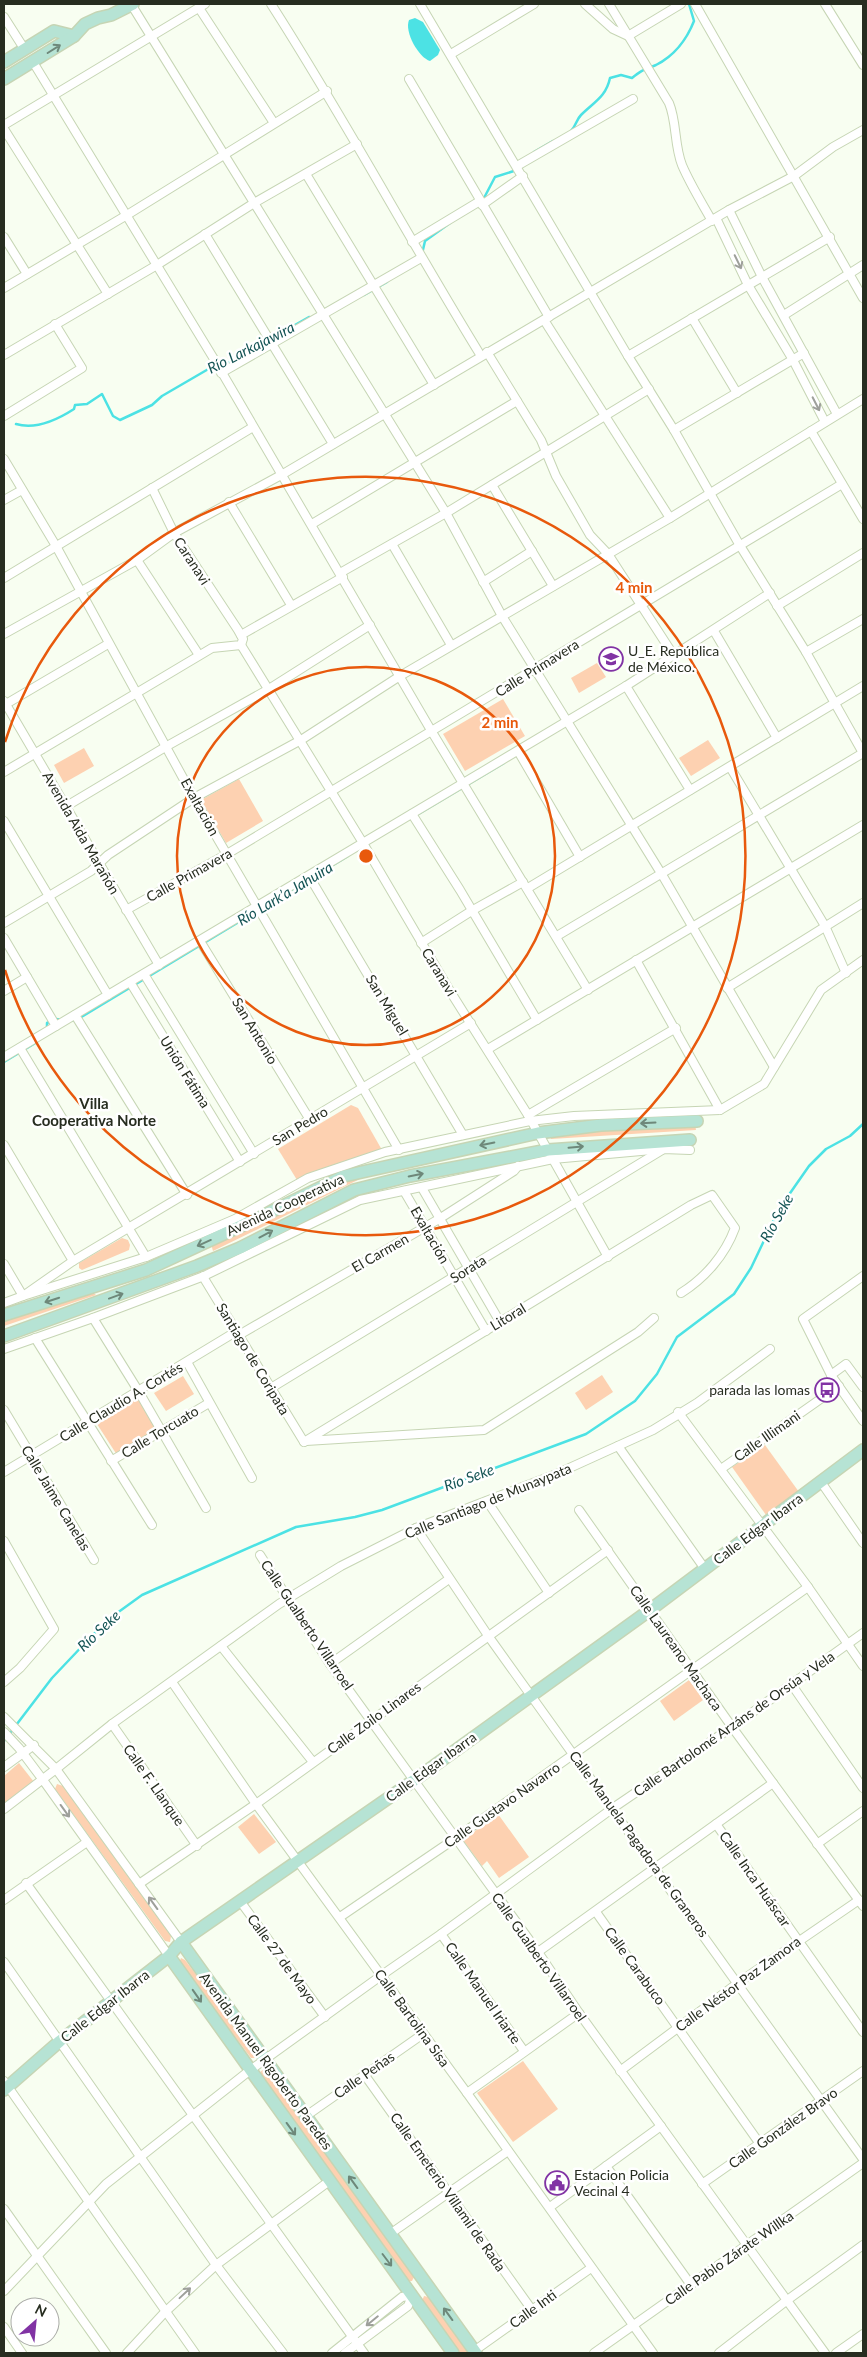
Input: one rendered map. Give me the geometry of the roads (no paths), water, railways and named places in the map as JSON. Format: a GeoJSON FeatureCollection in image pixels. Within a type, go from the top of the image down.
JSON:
{"type":"FeatureCollection","features":[{"type":"Feature","properties":{"kind":"street"},"geometry":{"type":"LineString","coordinates":[[4,79],[74,36],[85,24],[111,15],[132,4],[150,37],[224,153],[321,314],[446,514],[502,616],[661,873],[774,1067]]}},
{"type":"Feature","properties":{"kind":"street"},"geometry":{"type":"LineString","coordinates":[[271,4],[327,91],[420,258],[517,401],[546,452],[556,476],[590,535],[608,554],[674,656]]}},
{"type":"Feature","properties":{"kind":"street"},"geometry":{"type":"LineString","coordinates":[[420,4],[592,292],[628,356],[674,430],[739,544],[806,652],[863,753],[557,936]]}},
{"type":"Feature","properties":{"kind":"street"},"geometry":{"type":"LineString","coordinates":[[451,54],[534,4]]}},
{"type":"Feature","properties":{"kind":"street"},"geometry":{"type":"LineString","coordinates":[[585,4],[613,29],[628,36]]}},
{"type":"Feature","properties":{"kind":"street"},"geometry":{"type":"LineString","coordinates":[[609,4],[669,103],[673,112],[674,135],[681,163],[748,284],[793,360],[825,422]]}},
{"type":"Feature","properties":{"kind":"street"},"geometry":{"type":"LineString","coordinates":[[628,36],[681,4]]}},
{"type":"Feature","properties":{"kind":"street"},"geometry":{"type":"LineString","coordinates":[[695,4],[830,237],[863,298]]}},
{"type":"Feature","properties":{"kind":"street"},"geometry":{"type":"LineString","coordinates":[[825,4],[863,65]]}},
{"type":"Feature","properties":{"kind":"street"},"geometry":{"type":"LineString","coordinates":[[4,125],[202,6],[274,122]]}},
{"type":"Feature","properties":{"kind":"street"},"geometry":{"type":"LineString","coordinates":[[4,17],[25,50]]}},
{"type":"Feature","properties":{"kind":"street"},"geometry":{"type":"LineString","coordinates":[[4,62],[54,31],[74,36]]}},
{"type":"Feature","properties":{"kind":"street"},"geometry":{"type":"LineString","coordinates":[[32,62],[127,215],[283,474],[432,732],[588,990]]}},
{"type":"Feature","properties":{"kind":"street"},"geometry":{"type":"LineString","coordinates":[[409,79],[546,318],[670,518]]}},
{"type":"Feature","properties":{"kind":"street"},"geometry":{"type":"LineString","coordinates":[[4,288],[127,215],[274,122],[327,91]]}},
{"type":"Feature","properties":{"kind":"street"},"geometry":{"type":"LineString","coordinates":[[517,166],[633,99]]}},
{"type":"Feature","properties":{"kind":"street"},"geometry":{"type":"LineString","coordinates":[[4,129],[108,294]]}},
{"type":"Feature","properties":{"kind":"street"},"geometry":{"type":"LineString","coordinates":[[4,634],[137,560],[174,533],[283,474],[729,210],[794,176],[833,147],[863,130]]}},
{"type":"Feature","properties":{"kind":"street"},"geometry":{"type":"LineString","coordinates":[[4,354],[157,265],[254,203],[357,144]]}},
{"type":"Feature","properties":{"kind":"street"},"geometry":{"type":"LineString","coordinates":[[306,174],[434,385]]}},
{"type":"Feature","properties":{"kind":"street"},"geometry":{"type":"LineString","coordinates":[[412,242],[481,203],[523,176]]}},
{"type":"Feature","properties":{"kind":"street"},"geometry":{"type":"LineString","coordinates":[[729,210],[762,276],[837,414]]}},
{"type":"Feature","properties":{"kind":"street"},"geometry":{"type":"LineString","coordinates":[[205,234],[270,344],[333,444]]}},
{"type":"Feature","properties":{"kind":"street"},"geometry":{"type":"LineString","coordinates":[[4,237],[27,274]]}},
{"type":"Feature","properties":{"kind":"street"},"geometry":{"type":"LineString","coordinates":[[628,356],[830,237]]}},
{"type":"Feature","properties":{"kind":"street"},"geometry":{"type":"LineString","coordinates":[[221,373],[420,258]]}},
{"type":"Feature","properties":{"kind":"street"},"geometry":{"type":"LineString","coordinates":[[784,315],[863,265]]}},
{"type":"Feature","properties":{"kind":"street"},"geometry":{"type":"LineString","coordinates":[[692,318],[737,393]]}},
{"type":"Feature","properties":{"kind":"street"},"geometry":{"type":"LineString","coordinates":[[4,416],[82,368],[55,324]]}},
{"type":"Feature","properties":{"kind":"street"},"geometry":{"type":"LineString","coordinates":[[674,430],[804,353]]}},
{"type":"Feature","properties":{"kind":"street"},"geometry":{"type":"LineString","coordinates":[[4,772],[199,655],[218,646],[235,647],[241,645],[243,639],[240,633],[446,514],[649,389]]}},
{"type":"Feature","properties":{"kind":"street"},"geometry":{"type":"LineString","coordinates":[[4,923],[91,871],[108,855],[194,798],[301,740],[400,676],[670,518],[863,399]]}},
{"type":"Feature","properties":{"kind":"street"},"geometry":{"type":"LineString","coordinates":[[312,524],[517,401]]}},
{"type":"Feature","properties":{"kind":"street"},"geometry":{"type":"LineString","coordinates":[[4,578],[253,427]]}},
{"type":"Feature","properties":{"kind":"street"},"geometry":{"type":"LineString","coordinates":[[811,431],[863,519]]}},
{"type":"Feature","properties":{"kind":"street","name":"Exaltación"},"geometry":{"type":"LineString","coordinates":[[4,459],[56,546],[194,798],[399,1150]]}},
{"type":"Feature","properties":{"kind":"street","name":"Calle Primavera"},"geometry":{"type":"LineString","coordinates":[[126,910],[228,854],[536,670],[739,544],[842,484]]}},
{"type":"Feature","properties":{"kind":"street"},"geometry":{"type":"LineString","coordinates":[[492,486],[553,586]]}},
{"type":"Feature","properties":{"kind":"street","name":"Caranavi"},"geometry":{"type":"LineString","coordinates":[[152,488],[174,533],[240,633]]}},
{"type":"Feature","properties":{"kind":"street"},"geometry":{"type":"LineString","coordinates":[[4,500],[22,490]]}},
{"type":"Feature","properties":{"kind":"street"},"geometry":{"type":"LineString","coordinates":[[229,502],[291,605]]}},
{"type":"Feature","properties":{"kind":"street"},"geometry":{"type":"LineString","coordinates":[[392,544],[452,645]]}},
{"type":"Feature","properties":{"kind":"street"},"geometry":{"type":"LineString","coordinates":[[483,582],[532,551]]}},
{"type":"Feature","properties":{"kind":"street"},"geometry":{"type":"LineString","coordinates":[[777,606],[863,553]]}},
{"type":"Feature","properties":{"kind":"street"},"geometry":{"type":"LineString","coordinates":[[137,560],[199,655]]}},
{"type":"Feature","properties":{"kind":"street"},"geometry":{"type":"LineString","coordinates":[[4,1057],[464,784],[626,686],[770,594]]}},
{"type":"Feature","properties":{"kind":"street"},"geometry":{"type":"LineString","coordinates":[[806,652],[863,619]]}},
{"type":"Feature","properties":{"kind":"street"},"geometry":{"type":"LineString","coordinates":[[65,807],[167,746],[269,689],[370,625]]}},
{"type":"Feature","properties":{"kind":"street"},"geometry":{"type":"LineString","coordinates":[[714,631],[778,738]]}},
{"type":"Feature","properties":{"kind":"street"},"geometry":{"type":"LineString","coordinates":[[5,702],[108,644]]}},
{"type":"Feature","properties":{"kind":"street","name":"Caranavi"},"geometry":{"type":"LineString","coordinates":[[241,645],[301,740],[421,943],[488,1049],[608,1256]]}},
{"type":"Feature","properties":{"kind":"street"},"geometry":{"type":"LineString","coordinates":[[626,686],[690,790]]}},
{"type":"Feature","properties":{"kind":"street"},"geometry":{"type":"LineString","coordinates":[[421,943],[472,910],[580,857],[863,686]]}},
{"type":"Feature","properties":{"kind":"street","name":"Avenida Aida Marañón"},"geometry":{"type":"LineString","coordinates":[[5,702],[98,864],[159,965]]}},
{"type":"Feature","properties":{"kind":"street"},"geometry":{"type":"LineString","coordinates":[[518,751],[580,857]]}},
{"type":"Feature","properties":{"kind":"street"},"geometry":{"type":"LineString","coordinates":[[730,767],[792,867],[825,926],[846,972]]}},
{"type":"Feature","properties":{"kind":"street"},"geometry":{"type":"LineString","coordinates":[[412,814],[472,910],[536,1020]]}},
{"type":"Feature","properties":{"kind":"street"},"geometry":{"type":"LineString","coordinates":[[4,821],[108,995]]}},
{"type":"Feature","properties":{"kind":"street"},"geometry":{"type":"LineString","coordinates":[[488,1049],[863,825]]}},
{"type":"Feature","properties":{"kind":"street","name":"San Miguel"},"geometry":{"type":"LineString","coordinates":[[309,876],[463,1135]]}},
{"type":"Feature","properties":{"kind":"street"},"geometry":{"type":"LineString","coordinates":[[727,988],[863,903]]}},
{"type":"Feature","properties":{"kind":"street"},"geometry":{"type":"LineString","coordinates":[[4,938],[56,1026]]}},
{"type":"Feature","properties":{"kind":"street","name":"San Antonio"},"geometry":{"type":"LineString","coordinates":[[200,941],[310,1120]]}},
{"type":"Feature","properties":{"kind":"street"},"geometry":{"type":"LineString","coordinates":[[636,960],[676,1028],[720,1110]]}},
{"type":"Feature","properties":{"kind":"street"},"geometry":{"type":"LineString","coordinates":[[4,1303],[146,1257],[235,1219],[308,1178],[349,1163],[529,1118],[720,1110],[764,1084],[821,990],[863,960]]}},
{"type":"Feature","properties":{"kind":"street","name":"Unión Fátima"},"geometry":{"type":"LineString","coordinates":[[144,974],[254,1154]]}},
{"type":"Feature","properties":{"kind":"street"},"geometry":{"type":"LineString","coordinates":[[4,991],[27,977]]}},
{"type":"Feature","properties":{"kind":"street","name":"Unión Fátima"},"geometry":{"type":"LineString","coordinates":[[130,982],[240,1162]]}},
{"type":"Feature","properties":{"kind":"street"},"geometry":{"type":"LineString","coordinates":[[75,1015],[187,1195]]}},
{"type":"Feature","properties":{"kind":"street","name":"San Pedro"},"geometry":{"type":"LineString","coordinates":[[23,1296],[73,1261],[187,1195],[472,1023]]}},
{"type":"Feature","properties":{"kind":"street"},"geometry":{"type":"LineString","coordinates":[[529,1118],[676,1028]]}},
{"type":"Feature","properties":{"kind":"street"},"geometry":{"type":"LineString","coordinates":[[20,1048],[146,1257]]}},
{"type":"Feature","properties":{"kind":"street","name":"Avenida Cooperativa"},"geometry":{"type":"LineString","coordinates":[[4,1315],[146,1270],[344,1176],[538,1133],[601,1125],[697,1121]]}},
{"type":"Feature","properties":{"kind":"street"},"geometry":{"type":"LineString","coordinates":[[4,1145],[73,1261]]}},
{"type":"Feature","properties":{"kind":"street"},"geometry":{"type":"LineString","coordinates":[[4,1349],[204,1276],[360,1200],[518,1166],[550,1155],[663,1149],[690,1145]]}},
{"type":"Feature","properties":{"kind":"street","name":"Avenida Cooperativa"},"geometry":{"type":"LineString","coordinates":[[4,1336],[240,1248],[354,1190],[410,1176],[550,1155],[690,1145]]}},
{"type":"Feature","properties":{"kind":"street","name":"Sorata"},"geometry":{"type":"LineString","coordinates":[[271,1388],[663,1149]]}},
{"type":"Feature","properties":{"kind":"street","name":"El Carmen"},"geometry":{"type":"LineString","coordinates":[[238,1333],[439,1219],[514,1171],[518,1166]]}},
{"type":"Feature","properties":{"kind":"street","name":"Exaltación"},"geometry":{"type":"LineString","coordinates":[[422,1188],[500,1322]]}},
{"type":"Feature","properties":{"kind":"street","name":"Exaltación"},"geometry":{"type":"LineString","coordinates":[[404,1191],[486,1330]]}},
{"type":"Feature","properties":{"kind":"street","name":"Litoral"},"geometry":{"type":"LineString","coordinates":[[304,1442],[691,1205],[712,1195],[735,1228],[730,1243],[718,1258],[693,1286],[681,1293]]}},
{"type":"Feature","properties":{"kind":"street"},"geometry":{"type":"LineString","coordinates":[[4,1264],[23,1296]]}},
{"type":"Feature","properties":{"kind":"street","name":"Santiago de Coripata"},"geometry":{"type":"LineString","coordinates":[[204,1276],[304,1442]]}},
{"type":"Feature","properties":{"kind":"street"},"geometry":{"type":"LineString","coordinates":[[863,1276],[803,1319],[831,1375],[863,1420]]}},
{"type":"Feature","properties":{"kind":"street"},"geometry":{"type":"LineString","coordinates":[[93,1318],[139,1392],[206,1508]]}},
{"type":"Feature","properties":{"kind":"street"},"geometry":{"type":"LineString","coordinates":[[304,1442],[484,1430],[638,1332],[654,1318]]}},
{"type":"Feature","properties":{"kind":"street","name":"Calle Claudio A. Cortés"},"geometry":{"type":"LineString","coordinates":[[4,1472],[238,1333]]}},
{"type":"Feature","properties":{"kind":"street"},"geometry":{"type":"LineString","coordinates":[[35,1338],[152,1525]]}},
{"type":"Feature","properties":{"kind":"street","name":"Calle Santiago de Munaypata"},"geometry":{"type":"LineString","coordinates":[[4,1809],[112,1724],[289,1598],[341,1566],[416,1528],[554,1475],[652,1430],[678,1412],[697,1402],[770,1349]]}},
{"type":"Feature","properties":{"kind":"street"},"geometry":{"type":"LineString","coordinates":[[187,1362],[252,1478]]}},
{"type":"Feature","properties":{"kind":"street"},"geometry":{"type":"LineString","coordinates":[[831,1375],[846,1364],[863,1387]]}},
{"type":"Feature","properties":{"kind":"street","name":"Calle Illimani"},"geometry":{"type":"LineString","coordinates":[[721,1470],[839,1386]]}},
{"type":"Feature","properties":{"kind":"street","name":"Calle Torcuato"},"geometry":{"type":"LineString","coordinates":[[111,1461],[209,1403]]}},
{"type":"Feature","properties":{"kind":"street","name":"Calle Jaime Canelas"},"geometry":{"type":"LineString","coordinates":[[4,1410],[94,1560]]}},
{"type":"Feature","properties":{"kind":"street"},"geometry":{"type":"LineString","coordinates":[[678,1412],[808,1587],[863,1666]]}},
{"type":"Feature","properties":{"kind":"street"},"geometry":{"type":"LineString","coordinates":[[618,1446],[705,1569]]}},
{"type":"Feature","properties":{"kind":"street","name":"Calle Edgar Ibarra"},"geometry":{"type":"LineString","coordinates":[[5,2086],[169,1956],[181,1942],[298,1859],[414,1781],[530,1695],[650,1610],[863,1450]]}},
{"type":"Feature","properties":{"kind":"street"},"geometry":{"type":"LineString","coordinates":[[821,1482],[863,1543]]}},
{"type":"Feature","properties":{"kind":"street"},"geometry":{"type":"LineString","coordinates":[[487,1501],[549,1593]]}},
{"type":"Feature","properties":{"kind":"street","name":"Calle Laureano Machaca"},"geometry":{"type":"LineString","coordinates":[[579,1510],[732,1727],[861,1903]]}},
{"type":"Feature","properties":{"kind":"street","name":"Calle Manuela Pagadora de Graneros"},"geometry":{"type":"LineString","coordinates":[[416,1528],[530,1695],[656,1867],[863,2159]]}},
{"type":"Feature","properties":{"kind":"street"},"geometry":{"type":"LineString","coordinates":[[4,1542],[54,1628],[20,1668],[4,1682]]}},
{"type":"Feature","properties":{"kind":"street","name":"Calle Zoilo Linares"},"geometry":{"type":"LineString","coordinates":[[139,1884],[256,1804],[608,1550]]}},
{"type":"Feature","properties":{"kind":"street","name":"Calle Gualberto Villarroel"},"geometry":{"type":"LineString","coordinates":[[260,1556],[330,1664],[372,1719],[494,1894],[538,1952],[578,2013],[825,2353]]}},
{"type":"Feature","properties":{"kind":"street"},"geometry":{"type":"LineString","coordinates":[[330,1664],[449,1579]]}},
{"type":"Feature","properties":{"kind":"street","name":"Calle Gustavo Navarro"},"geometry":{"type":"LineString","coordinates":[[340,1917],[456,1838],[808,1587]]}},
{"type":"Feature","properties":{"kind":"street","name":"Calle Bartolomé Arzáns de Orsúa y Vela"},"geometry":{"type":"LineString","coordinates":[[4,2291],[88,2202],[141,2156],[249,2071],[613,1808],[792,1685],[863,1633]]}},
{"type":"Feature","properties":{"kind":"street"},"geometry":{"type":"LineString","coordinates":[[221,1646],[313,1762]]}},
{"type":"Feature","properties":{"kind":"street","name":"Calle Bartolina Sisa"},"geometry":{"type":"LineString","coordinates":[[172,1682],[256,1804],[382,1975],[422,2034],[467,2092],[653,2353]]}},
{"type":"Feature","properties":{"kind":"street"},"geometry":{"type":"LineString","coordinates":[[792,1685],[863,1788]]}},
{"type":"Feature","properties":{"kind":"street","name":"Avenida Manuel Rigoberto Paredes"},"geometry":{"type":"LineString","coordinates":[[4,1717],[56,1769],[475,2352]]}},
{"type":"Feature","properties":{"kind":"street","name":"Calle F. Llanque"},"geometry":{"type":"LineString","coordinates":[[112,1724],[197,1846]]}},
{"type":"Feature","properties":{"kind":"street","name":"Avenida Manuel Rigoberto Paredes"},"geometry":{"type":"LineString","coordinates":[[4,1732],[21,1750],[43,1780],[328,2182],[453,2353]]}},
{"type":"Feature","properties":{"kind":"street"},"geometry":{"type":"LineString","coordinates":[[4,1767],[21,1750],[32,1743]]}},
{"type":"Feature","properties":{"kind":"street"},"geometry":{"type":"LineString","coordinates":[[538,1952],[773,1783]]}},
{"type":"Feature","properties":{"kind":"street"},"geometry":{"type":"LineString","coordinates":[[817,1844],[863,1811]]}},
{"type":"Feature","properties":{"kind":"street","name":"Calle Inca Huáscar"},"geometry":{"type":"LineString","coordinates":[[716,1824],[863,2032]]}},
{"type":"Feature","properties":{"kind":"street"},"geometry":{"type":"LineString","coordinates":[[4,1900],[87,1842]]}},
{"type":"Feature","properties":{"kind":"street"},"geometry":{"type":"LineString","coordinates":[[26,1883],[269,2224],[364,2353]]}},
{"type":"Feature","properties":{"kind":"street","name":"Calle 27 de Mayo"},"geometry":{"type":"LineString","coordinates":[[240,1901],[324,2016]]}},
{"type":"Feature","properties":{"kind":"street","name":"Calle Néstor Paz Zamora"},"geometry":{"type":"LineString","coordinates":[[620,2071],[799,1940],[861,1903]]}},
{"type":"Feature","properties":{"kind":"street","name":"Calle Carabuco"},"geometry":{"type":"LineString","coordinates":[[596,1912],[679,2026],[760,2144]]}},
{"type":"Feature","properties":{"kind":"street","name":"Calle Manuel Iriarte"},"geometry":{"type":"LineString","coordinates":[[441,1934],[524,2051]]}},
{"type":"Feature","properties":{"kind":"street"},"geometry":{"type":"LineString","coordinates":[[4,1962],[216,2264],[283,2353]]}},
{"type":"Feature","properties":{"kind":"street"},"geometry":{"type":"LineString","coordinates":[[467,2092],[578,2013]]}},
{"type":"Feature","properties":{"kind":"street","name":"Calle Peñas"},"geometry":{"type":"LineString","coordinates":[[306,2116],[422,2034]]}},
{"type":"Feature","properties":{"kind":"street","name":"Calle González Bravo"},"geometry":{"type":"LineString","coordinates":[[702,2184],[863,2071]]}},
{"type":"Feature","properties":{"kind":"street","name":"Calle Emeterio Villamil de Rada"},"geometry":{"type":"LineString","coordinates":[[364,2074],[532,2310]]}},
{"type":"Feature","properties":{"kind":"street"},"geometry":{"type":"LineString","coordinates":[[5,2086],[195,2353]]}},
{"type":"Feature","properties":{"kind":"street"},"geometry":{"type":"LineString","coordinates":[[550,2207],[661,2126]]}},
{"type":"Feature","properties":{"kind":"street"},"geometry":{"type":"LineString","coordinates":[[390,2234],[508,2151]]}},
{"type":"Feature","properties":{"kind":"street","name":"Calle Pablo Zárate Willka"},"geometry":{"type":"LineString","coordinates":[[594,2353],[863,2163]]}},
{"type":"Feature","properties":{"kind":"street"},"geometry":{"type":"LineString","coordinates":[[606,2166],[691,2285]]}},
{"type":"Feature","properties":{"kind":"street"},"geometry":{"type":"LineString","coordinates":[[127,2353],[165,2312],[216,2264],[328,2182]]}},
{"type":"Feature","properties":{"kind":"street"},"geometry":{"type":"LineString","coordinates":[[4,2209],[106,2353]]}},
{"type":"Feature","properties":{"kind":"street"},"geometry":{"type":"LineString","coordinates":[[719,2353],[786,2300],[863,2245]]}},
{"type":"Feature","properties":{"kind":"street","name":"Calle Inti"},"geometry":{"type":"LineString","coordinates":[[475,2352],[591,2268]]}},
{"type":"Feature","properties":{"kind":"street"},"geometry":{"type":"LineString","coordinates":[[332,2353],[355,2341],[408,2306],[412,2295],[427,2284]]}},
{"type":"Feature","properties":{"kind":"street"},"geometry":{"type":"LineString","coordinates":[[4,2327],[22,2353]]}},
{"type":"Feature","properties":{"kind":"street"},"geometry":{"type":"LineString","coordinates":[[836,2353],[863,2334]]}},
{"type":"Feature","properties":{"kind":"street"},"geometry":{"type":"LineString","coordinates":[[345,2353],[355,2341]]}},
{"type":"Feature","properties":{"kind":"water"},"geometry":{"type":"Polygon","coordinates":[[[415,18],[423,22],[440,50],[438,55],[430,61],[421,55],[413,44],[408,25],[409,20],[415,18]]]}},
{"type":"Feature","properties":{"kind":"waterway","name":"Río Larkajawira"},"geometry":{"type":"LineString","coordinates":[[571,131],[581,115],[606,90],[610,78],[621,75],[632,78],[641,71],[663,61],[674,52],[688,34],[694,21],[689,4]]}},
{"type":"Feature","properties":{"kind":"waterway","name":"Río Larkajawira"},"geometry":{"type":"LineString","coordinates":[[534,152],[553,141]]}},
{"type":"Feature","properties":{"kind":"waterway","name":"Río Larkajawira"},"geometry":{"type":"LineString","coordinates":[[484,198],[495,177],[517,170]]}},
{"type":"Feature","properties":{"kind":"waterway","name":"Río Larkajawira"},"geometry":{"type":"LineString","coordinates":[[422,254],[425,241],[450,223]]}},
{"type":"Feature","properties":{"kind":"waterway","name":"Río Larkajawira"},"geometry":{"type":"LineString","coordinates":[[364,295],[387,282]]}},
{"type":"Feature","properties":{"kind":"waterway","name":"Río Larkajawira"},"geometry":{"type":"LineString","coordinates":[[16,424],[31,426],[46,423],[74,409],[75,405],[87,404],[102,394],[113,416],[120,420],[152,405],[162,396],[217,364],[226,364],[309,317],[312,318]]}},
{"type":"Feature","properties":{"kind":"waterway","name":"Río Lark’a Jahuira"},"geometry":{"type":"LineString","coordinates":[[415,816],[504,763]]}},
{"type":"Feature","properties":{"kind":"waterway","name":"Río Lark’a Jahuira"},"geometry":{"type":"LineString","coordinates":[[69,1021],[78,1019],[348,856]]}},
{"type":"Feature","properties":{"kind":"waterway","name":"Río Lark’a Jahuira"},"geometry":{"type":"LineString","coordinates":[[47,1030],[47,1023],[56,1019],[64,1020]]}},
{"type":"Feature","properties":{"kind":"waterway","name":"Río Lark’a Jahuira"},"geometry":{"type":"LineString","coordinates":[[4,1062],[37,1042]]}},
{"type":"Feature","properties":{"kind":"waterway","name":"Río Seke"},"geometry":{"type":"LineString","coordinates":[[4,1741],[52,1678],[106,1621],[142,1595],[296,1527],[355,1517],[382,1510],[586,1434],[635,1401],[657,1374],[677,1337],[734,1294],[751,1268],[779,1209],[809,1166],[826,1149],[850,1136],[863,1124]]}},
{"type":"Feature","properties":{"kind":"place","name":"U_E. República de México."},"geometry":{"type":"Point","coordinates":[611,659]}},
{"type":"Feature","properties":{"kind":"place","name":"parada las lomas"},"geometry":{"type":"Point","coordinates":[827,1390]}},
{"type":"Feature","properties":{"kind":"place","name":"Estacion Policia Vecinal 4"},"geometry":{"type":"Point","coordinates":[557,2183]}},
{"type":"Feature","properties":{"kind":"district","name":"Villa Cooperativa Norte"},"geometry":{"type":"Point","coordinates":[94,1112]}}]}
